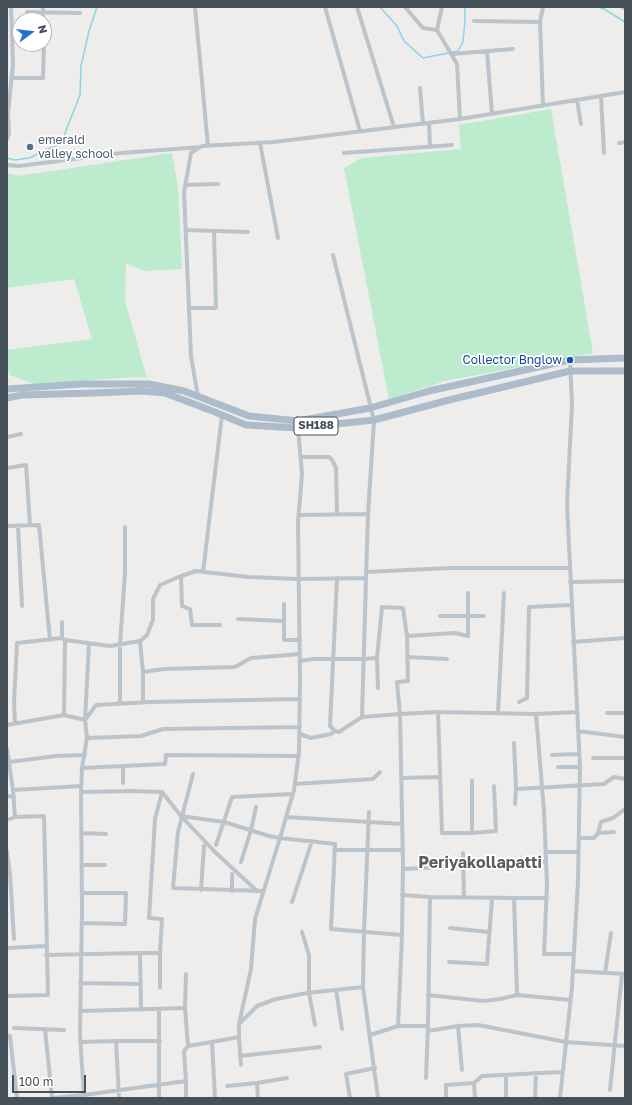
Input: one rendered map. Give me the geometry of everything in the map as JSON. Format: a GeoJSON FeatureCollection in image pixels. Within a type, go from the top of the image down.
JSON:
{"type":"FeatureCollection","features":[{"type":"Feature","properties":{"kind":"main road","name":"SH188"},"geometry":{"type":"LineString","coordinates":[[7,389],[80,384],[149,384],[184,391],[249,416],[298,424],[370,408],[429,391],[570,360],[625,358]]}},
{"type":"Feature","properties":{"kind":"main road","name":"SH188"},"geometry":{"type":"LineString","coordinates":[[7,398],[22,395],[142,392],[157,393],[171,395],[246,425],[298,424],[374,420],[449,400],[570,371],[625,371]]}},
{"type":"Feature","properties":{"kind":"street"},"geometry":{"type":"LineString","coordinates":[[7,139],[9,134],[8,114],[13,64],[10,7]]}},
{"type":"Feature","properties":{"kind":"street"},"geometry":{"type":"LineString","coordinates":[[195,7],[208,146]]}},
{"type":"Feature","properties":{"kind":"street"},"geometry":{"type":"LineString","coordinates":[[325,7],[360,131]]}},
{"type":"Feature","properties":{"kind":"street"},"geometry":{"type":"LineString","coordinates":[[357,7],[394,127]]}},
{"type":"Feature","properties":{"kind":"street"},"geometry":{"type":"LineString","coordinates":[[405,7],[423,28],[437,30]]}},
{"type":"Feature","properties":{"kind":"street"},"geometry":{"type":"LineString","coordinates":[[442,7],[437,30],[457,64],[460,119]]}},
{"type":"Feature","properties":{"kind":"street"},"geometry":{"type":"LineString","coordinates":[[542,106],[540,22],[543,7]]}},
{"type":"Feature","properties":{"kind":"street"},"geometry":{"type":"LineString","coordinates":[[52,13],[80,13]]}},
{"type":"Feature","properties":{"kind":"street"},"geometry":{"type":"LineString","coordinates":[[474,21],[540,22]]}},
{"type":"Feature","properties":{"kind":"street"},"geometry":{"type":"LineString","coordinates":[[451,54],[513,49]]}},
{"type":"Feature","properties":{"kind":"street"},"geometry":{"type":"LineString","coordinates":[[487,51],[492,114]]}},
{"type":"Feature","properties":{"kind":"street"},"geometry":{"type":"LineString","coordinates":[[11,78],[43,78],[44,52]]}},
{"type":"Feature","properties":{"kind":"street"},"geometry":{"type":"LineString","coordinates":[[7,64],[13,64]]}},
{"type":"Feature","properties":{"kind":"street"},"geometry":{"type":"LineString","coordinates":[[420,88],[423,124]]}},
{"type":"Feature","properties":{"kind":"street"},"geometry":{"type":"LineString","coordinates":[[7,165],[19,166],[121,153],[260,142],[423,124],[625,92]]}},
{"type":"Feature","properties":{"kind":"street"},"geometry":{"type":"LineString","coordinates":[[601,96],[604,153]]}},
{"type":"Feature","properties":{"kind":"street"},"geometry":{"type":"LineString","coordinates":[[577,100],[581,124]]}},
{"type":"Feature","properties":{"kind":"street"},"geometry":{"type":"LineString","coordinates":[[429,123],[430,147]]}},
{"type":"Feature","properties":{"kind":"street"},"geometry":{"type":"LineString","coordinates":[[260,142],[278,238]]}},
{"type":"Feature","properties":{"kind":"street"},"geometry":{"type":"LineString","coordinates":[[619,142],[625,142]]}},
{"type":"Feature","properties":{"kind":"street"},"geometry":{"type":"LineString","coordinates":[[344,153],[452,145]]}},
{"type":"Feature","properties":{"kind":"street"},"geometry":{"type":"LineString","coordinates":[[198,396],[191,356],[184,192],[191,153],[202,146]]}},
{"type":"Feature","properties":{"kind":"street"},"geometry":{"type":"LineString","coordinates":[[185,185],[218,184]]}},
{"type":"Feature","properties":{"kind":"street"},"geometry":{"type":"LineString","coordinates":[[186,230],[248,232]]}},
{"type":"Feature","properties":{"kind":"street"},"geometry":{"type":"LineString","coordinates":[[189,308],[216,308],[214,231]]}},
{"type":"Feature","properties":{"kind":"street"},"geometry":{"type":"LineString","coordinates":[[333,255],[374,420],[368,514],[362,717]]}},
{"type":"Feature","properties":{"kind":"street"},"geometry":{"type":"LineString","coordinates":[[560,1098],[573,971],[580,786],[567,504],[572,405],[570,360]]}},
{"type":"Feature","properties":{"kind":"street"},"geometry":{"type":"LineString","coordinates":[[203,572],[222,415]]}},
{"type":"Feature","properties":{"kind":"street"},"geometry":{"type":"LineString","coordinates":[[241,1065],[239,1024],[251,969],[255,919],[295,784],[299,756],[299,515],[302,474],[298,424]]}},
{"type":"Feature","properties":{"kind":"street"},"geometry":{"type":"LineString","coordinates":[[7,437],[21,434]]}},
{"type":"Feature","properties":{"kind":"street"},"geometry":{"type":"LineString","coordinates":[[301,457],[329,457],[332,460],[336,468],[337,514]]}},
{"type":"Feature","properties":{"kind":"street"},"geometry":{"type":"LineString","coordinates":[[7,468],[26,465],[30,525]]}},
{"type":"Feature","properties":{"kind":"street"},"geometry":{"type":"LineString","coordinates":[[299,515],[368,514]]}},
{"type":"Feature","properties":{"kind":"street"},"geometry":{"type":"LineString","coordinates":[[7,526],[39,525],[50,640]]}},
{"type":"Feature","properties":{"kind":"street"},"geometry":{"type":"LineString","coordinates":[[18,526],[22,606]]}},
{"type":"Feature","properties":{"kind":"street"},"geometry":{"type":"LineString","coordinates":[[120,704],[120,645],[125,572],[125,527]]}},
{"type":"Feature","properties":{"kind":"street"},"geometry":{"type":"LineString","coordinates":[[366,572],[450,568],[569,568]]}},
{"type":"Feature","properties":{"kind":"street"},"geometry":{"type":"LineString","coordinates":[[15,723],[14,703],[17,643],[64,639],[110,646],[140,642],[147,635],[153,620],[153,599],[160,585],[196,571],[248,577],[299,579],[366,578]]}},
{"type":"Feature","properties":{"kind":"street"},"geometry":{"type":"LineString","coordinates":[[181,576],[182,606],[190,609],[192,625],[220,625]]}},
{"type":"Feature","properties":{"kind":"street"},"geometry":{"type":"LineString","coordinates":[[335,732],[330,726],[337,578]]}},
{"type":"Feature","properties":{"kind":"street"},"geometry":{"type":"LineString","coordinates":[[570,582],[625,581]]}},
{"type":"Feature","properties":{"kind":"street"},"geometry":{"type":"LineString","coordinates":[[498,713],[504,593]]}},
{"type":"Feature","properties":{"kind":"street"},"geometry":{"type":"LineString","coordinates":[[407,636],[455,633],[468,636],[468,594]]}},
{"type":"Feature","properties":{"kind":"street"},"geometry":{"type":"LineString","coordinates":[[284,604],[284,640],[300,640]]}},
{"type":"Feature","properties":{"kind":"street"},"geometry":{"type":"LineString","coordinates":[[519,702],[527,698],[529,607],[571,604]]}},
{"type":"Feature","properties":{"kind":"street"},"geometry":{"type":"LineString","coordinates":[[378,688],[377,658],[382,607],[403,608],[407,636],[408,681],[397,682],[400,714],[403,850],[402,934],[398,1026]]}},
{"type":"Feature","properties":{"kind":"street"},"geometry":{"type":"LineString","coordinates":[[440,616],[484,616]]}},
{"type":"Feature","properties":{"kind":"street"},"geometry":{"type":"LineString","coordinates":[[238,619],[284,622]]}},
{"type":"Feature","properties":{"kind":"street"},"geometry":{"type":"LineString","coordinates":[[62,622],[64,639],[64,715]]}},
{"type":"Feature","properties":{"kind":"street"},"geometry":{"type":"LineString","coordinates":[[573,642],[625,638]]}},
{"type":"Feature","properties":{"kind":"street"},"geometry":{"type":"LineString","coordinates":[[140,642],[143,672],[143,702]]}},
{"type":"Feature","properties":{"kind":"street"},"geometry":{"type":"LineString","coordinates":[[84,1097],[80,1042],[80,953],[82,924],[81,786],[82,768],[87,738],[86,720],[89,643]]}},
{"type":"Feature","properties":{"kind":"street"},"geometry":{"type":"LineString","coordinates":[[143,672],[164,669],[235,667],[251,658],[300,654]]}},
{"type":"Feature","properties":{"kind":"street"},"geometry":{"type":"LineString","coordinates":[[300,661],[313,659],[363,660],[377,658]]}},
{"type":"Feature","properties":{"kind":"street"},"geometry":{"type":"LineString","coordinates":[[407,658],[447,659]]}},
{"type":"Feature","properties":{"kind":"street"},"geometry":{"type":"LineString","coordinates":[[86,720],[96,705],[143,702],[300,699]]}},
{"type":"Feature","properties":{"kind":"street"},"geometry":{"type":"LineString","coordinates":[[438,712],[442,832],[472,833],[496,831],[494,786]]}},
{"type":"Feature","properties":{"kind":"street"},"geometry":{"type":"LineString","coordinates":[[300,734],[311,738],[339,732],[362,717],[438,712],[536,714],[577,712]]}},
{"type":"Feature","properties":{"kind":"street"},"geometry":{"type":"LineString","coordinates":[[607,713],[625,713]]}},
{"type":"Feature","properties":{"kind":"street"},"geometry":{"type":"LineString","coordinates":[[536,714],[546,852],[547,898],[544,954],[574,954]]}},
{"type":"Feature","properties":{"kind":"street"},"geometry":{"type":"LineString","coordinates":[[7,725],[64,715],[86,720]]}},
{"type":"Feature","properties":{"kind":"street"},"geometry":{"type":"LineString","coordinates":[[87,738],[141,736],[163,728],[300,727]]}},
{"type":"Feature","properties":{"kind":"street"},"geometry":{"type":"LineString","coordinates":[[578,730],[625,737]]}},
{"type":"Feature","properties":{"kind":"street"},"geometry":{"type":"LineString","coordinates":[[514,743],[516,789],[515,804]]}},
{"type":"Feature","properties":{"kind":"street"},"geometry":{"type":"LineString","coordinates":[[7,749],[9,762],[8,769],[13,790],[15,817]]}},
{"type":"Feature","properties":{"kind":"street"},"geometry":{"type":"LineString","coordinates":[[552,755],[579,754]]}},
{"type":"Feature","properties":{"kind":"street"},"geometry":{"type":"LineString","coordinates":[[9,762],[56,756],[84,755]]}},
{"type":"Feature","properties":{"kind":"street"},"geometry":{"type":"LineString","coordinates":[[82,768],[165,764],[166,755],[299,756]]}},
{"type":"Feature","properties":{"kind":"street"},"geometry":{"type":"LineString","coordinates":[[593,758],[625,758]]}},
{"type":"Feature","properties":{"kind":"street"},"geometry":{"type":"LineString","coordinates":[[123,766],[123,783]]}},
{"type":"Feature","properties":{"kind":"street"},"geometry":{"type":"LineString","coordinates":[[558,767],[580,767]]}},
{"type":"Feature","properties":{"kind":"street"},"geometry":{"type":"LineString","coordinates":[[295,784],[373,779],[380,772]]}},
{"type":"Feature","properties":{"kind":"street"},"geometry":{"type":"LineString","coordinates":[[193,774],[178,832],[173,888],[264,891]]}},
{"type":"Feature","properties":{"kind":"street"},"geometry":{"type":"LineString","coordinates":[[401,778],[440,777]]}},
{"type":"Feature","properties":{"kind":"street"},"geometry":{"type":"LineString","coordinates":[[516,789],[604,784],[614,777],[625,779]]}},
{"type":"Feature","properties":{"kind":"street"},"geometry":{"type":"LineString","coordinates":[[472,780],[472,833]]}},
{"type":"Feature","properties":{"kind":"street"},"geometry":{"type":"LineString","coordinates":[[13,790],[81,786]]}},
{"type":"Feature","properties":{"kind":"street"},"geometry":{"type":"LineString","coordinates":[[81,792],[162,792],[181,816],[215,852],[257,891]]}},
{"type":"Feature","properties":{"kind":"street"},"geometry":{"type":"LineString","coordinates":[[160,988],[162,919],[150,918],[155,819],[162,792]]}},
{"type":"Feature","properties":{"kind":"street"},"geometry":{"type":"LineString","coordinates":[[216,845],[232,797],[292,794]]}},
{"type":"Feature","properties":{"kind":"street"},"geometry":{"type":"LineString","coordinates":[[7,796],[14,797]]}},
{"type":"Feature","properties":{"kind":"street"},"geometry":{"type":"LineString","coordinates":[[241,862],[251,830],[256,807]]}},
{"type":"Feature","properties":{"kind":"street"},"geometry":{"type":"LineString","coordinates":[[579,838],[594,838],[598,834],[601,822],[613,818],[625,809]]}},
{"type":"Feature","properties":{"kind":"street"},"geometry":{"type":"LineString","coordinates":[[369,812],[363,987],[378,1098]]}},
{"type":"Feature","properties":{"kind":"street"},"geometry":{"type":"LineString","coordinates":[[7,820],[15,817],[44,816],[48,995],[7,996]]}},
{"type":"Feature","properties":{"kind":"street"},"geometry":{"type":"LineString","coordinates":[[181,816],[224,822],[269,836],[335,844],[332,929],[402,934]]}},
{"type":"Feature","properties":{"kind":"street"},"geometry":{"type":"LineString","coordinates":[[286,817],[402,824]]}},
{"type":"Feature","properties":{"kind":"street"},"geometry":{"type":"LineString","coordinates":[[598,834],[614,832]]}},
{"type":"Feature","properties":{"kind":"street"},"geometry":{"type":"LineString","coordinates":[[82,833],[106,834]]}},
{"type":"Feature","properties":{"kind":"street"},"geometry":{"type":"LineString","coordinates":[[292,902],[312,841]]}},
{"type":"Feature","properties":{"kind":"street"},"geometry":{"type":"LineString","coordinates":[[201,890],[204,846]]}},
{"type":"Feature","properties":{"kind":"street"},"geometry":{"type":"LineString","coordinates":[[334,850],[403,850]]}},
{"type":"Feature","properties":{"kind":"street"},"geometry":{"type":"LineString","coordinates":[[7,851],[14,939]]}},
{"type":"Feature","properties":{"kind":"street"},"geometry":{"type":"LineString","coordinates":[[546,852],[578,852]]}},
{"type":"Feature","properties":{"kind":"street"},"geometry":{"type":"LineString","coordinates":[[463,853],[464,898]]}},
{"type":"Feature","properties":{"kind":"street"},"geometry":{"type":"LineString","coordinates":[[505,862],[546,862]]}},
{"type":"Feature","properties":{"kind":"street"},"geometry":{"type":"LineString","coordinates":[[82,865],[105,865]]}},
{"type":"Feature","properties":{"kind":"street"},"geometry":{"type":"LineString","coordinates":[[403,869],[463,866]]}},
{"type":"Feature","properties":{"kind":"street"},"geometry":{"type":"LineString","coordinates":[[232,874],[232,891]]}},
{"type":"Feature","properties":{"kind":"street"},"geometry":{"type":"LineString","coordinates":[[82,893],[126,893],[125,924],[82,924]]}},
{"type":"Feature","properties":{"kind":"street"},"geometry":{"type":"LineString","coordinates":[[402,895],[492,899],[547,898]]}},
{"type":"Feature","properties":{"kind":"street"},"geometry":{"type":"LineString","coordinates":[[426,1078],[430,897]]}},
{"type":"Feature","properties":{"kind":"street"},"geometry":{"type":"LineString","coordinates":[[514,898],[517,995]]}},
{"type":"Feature","properties":{"kind":"street"},"geometry":{"type":"LineString","coordinates":[[449,962],[487,964],[492,899]]}},
{"type":"Feature","properties":{"kind":"street"},"geometry":{"type":"LineString","coordinates":[[450,928],[489,932]]}},
{"type":"Feature","properties":{"kind":"street"},"geometry":{"type":"LineString","coordinates":[[302,932],[309,955],[309,993],[315,1024]]}},
{"type":"Feature","properties":{"kind":"street"},"geometry":{"type":"LineString","coordinates":[[605,973],[611,933]]}},
{"type":"Feature","properties":{"kind":"street"},"geometry":{"type":"LineString","coordinates":[[7,948],[46,946]]}},
{"type":"Feature","properties":{"kind":"street"},"geometry":{"type":"LineString","coordinates":[[46,955],[80,953],[160,953]]}},
{"type":"Feature","properties":{"kind":"street"},"geometry":{"type":"LineString","coordinates":[[140,953],[141,1010]]}},
{"type":"Feature","properties":{"kind":"street"},"geometry":{"type":"LineString","coordinates":[[573,971],[623,974],[610,1090]]}},
{"type":"Feature","properties":{"kind":"street"},"geometry":{"type":"LineString","coordinates":[[186,974],[185,1008],[188,1046]]}},
{"type":"Feature","properties":{"kind":"street"},"geometry":{"type":"LineString","coordinates":[[80,983],[141,984]]}},
{"type":"Feature","properties":{"kind":"street"},"geometry":{"type":"LineString","coordinates":[[239,1024],[257,1006],[276,999],[309,993],[363,987]]}},
{"type":"Feature","properties":{"kind":"street"},"geometry":{"type":"LineString","coordinates":[[336,990],[342,1029]]}},
{"type":"Feature","properties":{"kind":"street"},"geometry":{"type":"LineString","coordinates":[[428,995],[483,1001],[517,995],[571,1000]]}},
{"type":"Feature","properties":{"kind":"street"},"geometry":{"type":"LineString","coordinates":[[80,1011],[185,1008]]}},
{"type":"Feature","properties":{"kind":"street"},"geometry":{"type":"LineString","coordinates":[[159,1009],[159,1098]]}},
{"type":"Feature","properties":{"kind":"street"},"geometry":{"type":"LineString","coordinates":[[370,1035],[398,1026],[428,1028],[478,1025],[566,1042],[625,1046]]}},
{"type":"Feature","properties":{"kind":"street"},"geometry":{"type":"LineString","coordinates":[[458,1026],[462,1070]]}},
{"type":"Feature","properties":{"kind":"street"},"geometry":{"type":"LineString","coordinates":[[14,1028],[64,1030]]}},
{"type":"Feature","properties":{"kind":"street"},"geometry":{"type":"LineString","coordinates":[[45,1029],[51,1098],[84,1097],[186,1081]]}},
{"type":"Feature","properties":{"kind":"street"},"geometry":{"type":"LineString","coordinates":[[7,1037],[10,1036],[17,1098]]}},
{"type":"Feature","properties":{"kind":"street"},"geometry":{"type":"LineString","coordinates":[[186,1098],[184,1051],[188,1046],[239,1037]]}},
{"type":"Feature","properties":{"kind":"street"},"geometry":{"type":"LineString","coordinates":[[116,1041],[119,1098]]}},
{"type":"Feature","properties":{"kind":"street"},"geometry":{"type":"LineString","coordinates":[[80,1042],[160,1041]]}},
{"type":"Feature","properties":{"kind":"street"},"geometry":{"type":"LineString","coordinates":[[212,1042],[216,1098]]}},
{"type":"Feature","properties":{"kind":"street"},"geometry":{"type":"LineString","coordinates":[[240,1056],[320,1047]]}},
{"type":"Feature","properties":{"kind":"street"},"geometry":{"type":"LineString","coordinates":[[350,1098],[346,1074],[375,1068]]}},
{"type":"Feature","properties":{"kind":"street"},"geometry":{"type":"LineString","coordinates":[[474,1098],[474,1084],[482,1076],[562,1072]]}},
{"type":"Feature","properties":{"kind":"street"},"geometry":{"type":"LineString","coordinates":[[535,1098],[536,1073]]}},
{"type":"Feature","properties":{"kind":"street"},"geometry":{"type":"LineString","coordinates":[[506,1075],[506,1098]]}},
{"type":"Feature","properties":{"kind":"street"},"geometry":{"type":"LineString","coordinates":[[227,1086],[286,1078]]}},
{"type":"Feature","properties":{"kind":"street"},"geometry":{"type":"LineString","coordinates":[[257,1083],[258,1098]]}},
{"type":"Feature","properties":{"kind":"street"},"geometry":{"type":"LineString","coordinates":[[446,1098],[446,1084],[474,1084]]}},
{"type":"Feature","properties":{"kind":"green space"},"geometry":{"type":"Polygon","coordinates":[[[551,109],[593,353],[445,381],[389,399],[344,168],[362,158],[461,149],[459,125],[551,109]]]}},
{"type":"Feature","properties":{"kind":"green space"},"geometry":{"type":"Polygon","coordinates":[[[172,153],[178,187],[182,269],[144,271],[126,263],[125,301],[147,378],[136,377],[34,384],[10,375],[7,368],[7,350],[92,339],[74,279],[7,288],[7,173],[18,176],[172,153]]]}},
{"type":"Feature","properties":{"kind":"waterway"},"geometry":{"type":"LineString","coordinates":[[7,158],[15,160],[29,158],[61,143],[80,95],[81,66],[89,31],[97,7]]}},
{"type":"Feature","properties":{"kind":"waterway"},"geometry":{"type":"LineString","coordinates":[[380,7],[397,26],[404,41],[423,58],[458,51],[463,42],[465,7]]}},
{"type":"Feature","properties":{"kind":"waterway"},"geometry":{"type":"LineString","coordinates":[[598,7],[625,22]]}},
{"type":"Feature","properties":{"kind":"place","name":"emerald valley school"},"geometry":{"type":"Point","coordinates":[30,147]}},
{"type":"Feature","properties":{"kind":"place","name":"Collector Bnglow"},"geometry":{"type":"Point","coordinates":[570,360]}},
{"type":"Feature","properties":{"kind":"district","name":"Periyakollapatti"},"geometry":{"type":"Point","coordinates":[480,863]}}]}
